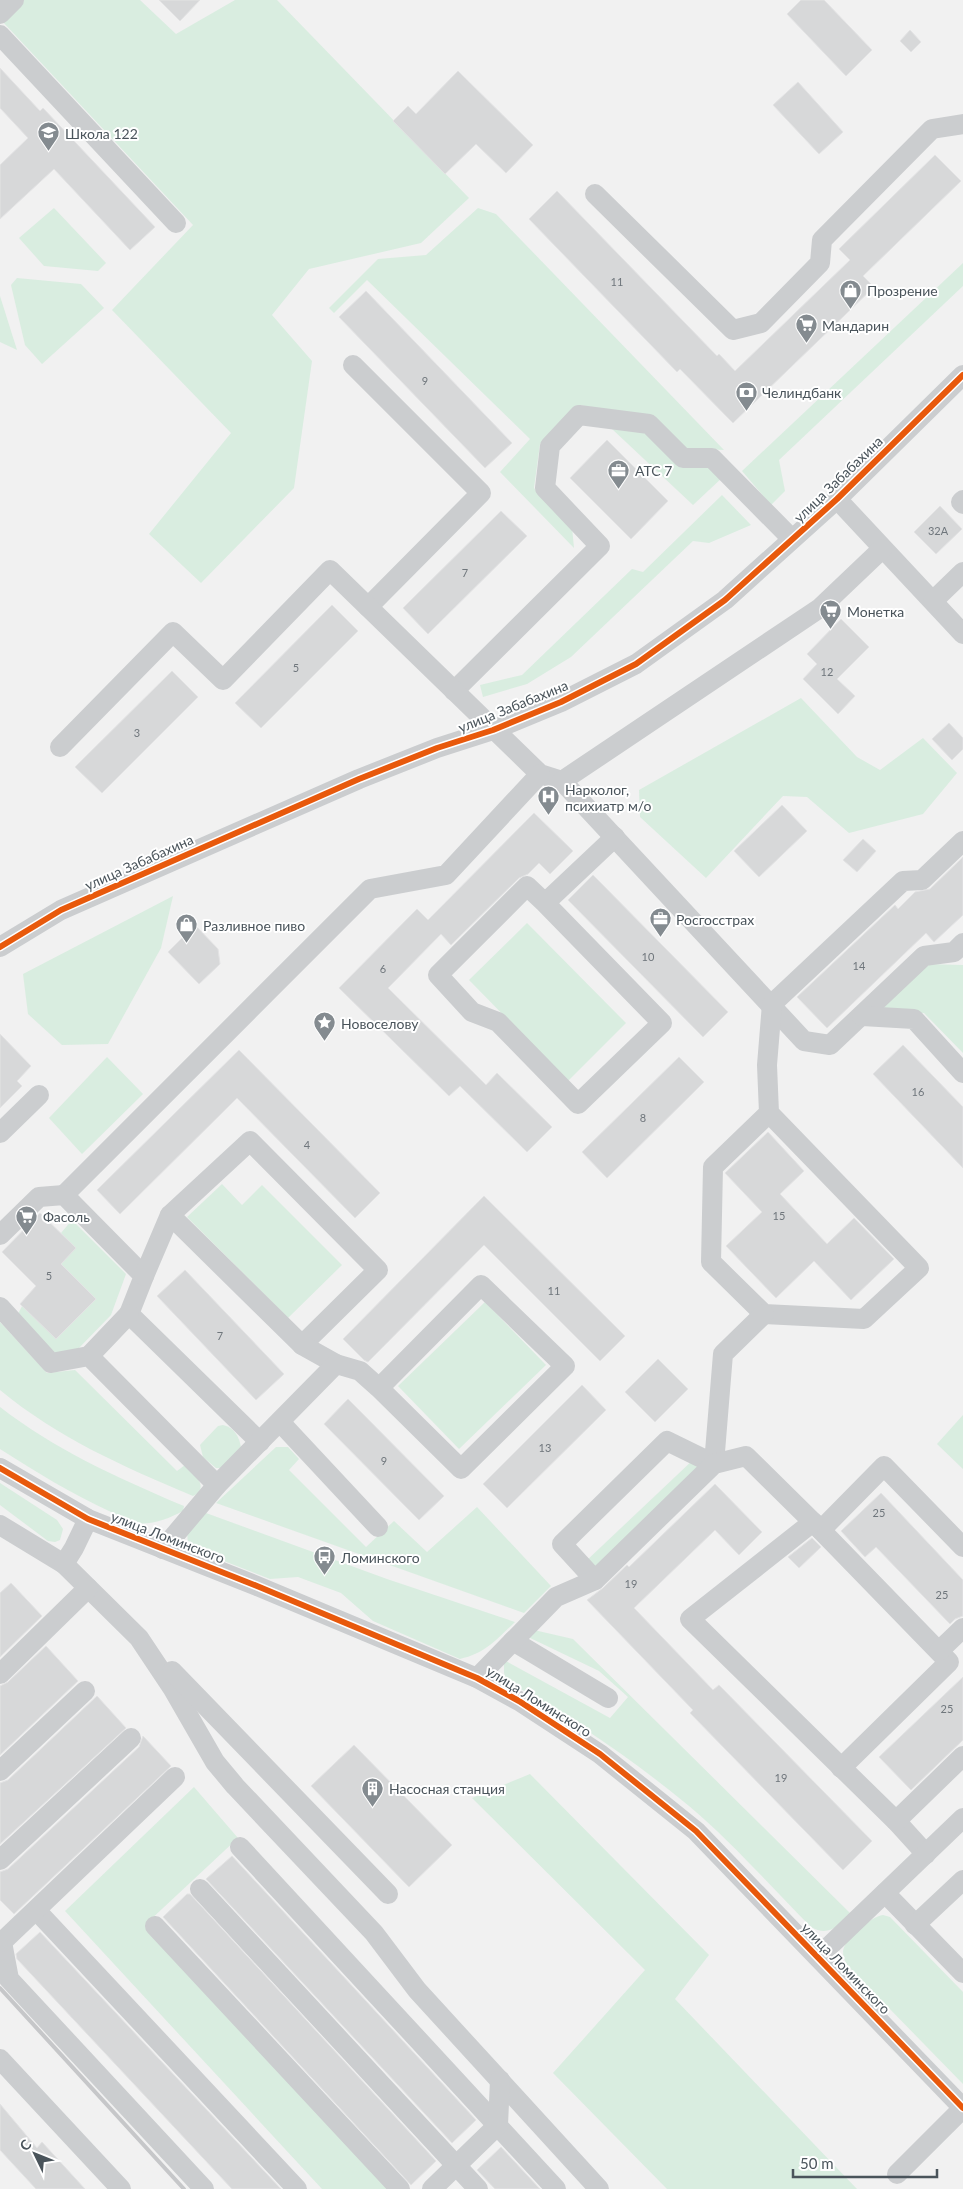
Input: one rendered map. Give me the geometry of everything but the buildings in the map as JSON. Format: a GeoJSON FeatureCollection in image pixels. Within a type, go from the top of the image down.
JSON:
{"type":"FeatureCollection","features":[{"type":"Feature","properties":{"kind":"street"},"geometry":{"type":"LineString","coordinates":[[0,14],[14,0]]}},
{"type":"Feature","properties":{"kind":"street"},"geometry":{"type":"LineString","coordinates":[[0,35],[176,223]]}},
{"type":"Feature","properties":{"kind":"street"},"geometry":{"type":"LineString","coordinates":[[595,194],[732,330],[761,323],[820,263],[822,240],[932,128],[963,124]]}},
{"type":"Feature","properties":{"kind":"street"},"geometry":{"type":"LineString","coordinates":[[353,365],[481,493],[368,607]]}},
{"type":"Feature","properties":{"kind":"street","name":"улица Забабахина"},"geometry":{"type":"LineString","coordinates":[[0,947],[60,910],[359,779],[437,748],[493,730],[561,702],[636,664],[725,600],[837,499],[963,375]]}},
{"type":"Feature","properties":{"kind":"street"},"geometry":{"type":"LineString","coordinates":[[454,691],[600,546],[545,488],[550,446],[579,416],[649,424],[683,458],[712,458],[792,539]]}},
{"type":"Feature","properties":{"kind":"street"},"geometry":{"type":"LineString","coordinates":[[837,499],[963,634]]}},
{"type":"Feature","properties":{"kind":"street"},"geometry":{"type":"LineString","coordinates":[[963,500],[961,502],[963,504]]}},
{"type":"Feature","properties":{"kind":"street"},"geometry":{"type":"LineString","coordinates":[[562,781],[820,608],[882,549]]}},
{"type":"Feature","properties":{"kind":"street"},"geometry":{"type":"LineString","coordinates":[[60,747],[173,632],[223,680],[330,570],[540,774],[562,781],[772,1004],[804,1041],[830,1045],[924,956],[954,952],[963,943]]}},
{"type":"Feature","properties":{"kind":"street"},"geometry":{"type":"LineString","coordinates":[[932,601],[963,572]]}},
{"type":"Feature","properties":{"kind":"street"},"geometry":{"type":"LineString","coordinates":[[0,1235],[39,1197],[64,1194],[370,889],[446,875],[540,774]]}},
{"type":"Feature","properties":{"kind":"street"},"geometry":{"type":"LineString","coordinates":[[545,903],[615,837]]}},
{"type":"Feature","properties":{"kind":"street"},"geometry":{"type":"LineString","coordinates":[[769,1113],[713,1166],[711,1262],[764,1314],[864,1319],[919,1268],[769,1113],[767,1065],[772,1004],[903,881],[922,880],[963,841]]}},
{"type":"Feature","properties":{"kind":"street"},"geometry":{"type":"LineString","coordinates":[[526,886],[545,903],[662,1023],[578,1104],[498,1022],[472,1012],[438,975],[526,886]]}},
{"type":"Feature","properties":{"kind":"street"},"geometry":{"type":"LineString","coordinates":[[862,1016],[914,1019],[963,1073]]}},
{"type":"Feature","properties":{"kind":"street"},"geometry":{"type":"LineString","coordinates":[[0,1133],[39,1095]]}},
{"type":"Feature","properties":{"kind":"street"},"geometry":{"type":"LineString","coordinates":[[0,1307],[51,1364],[89,1356],[129,1314],[170,1215],[250,1141],[378,1270],[302,1345]]}},
{"type":"Feature","properties":{"kind":"street"},"geometry":{"type":"LineString","coordinates":[[64,1194],[144,1276]]}},
{"type":"Feature","properties":{"kind":"street"},"geometry":{"type":"LineString","coordinates":[[170,1215],[302,1345],[336,1364],[360,1371],[461,1469],[565,1366],[481,1285],[379,1388]]}},
{"type":"Feature","properties":{"kind":"street"},"geometry":{"type":"LineString","coordinates":[[129,1314],[260,1442]]}},
{"type":"Feature","properties":{"kind":"street"},"geometry":{"type":"LineString","coordinates":[[714,1464],[723,1354],[764,1314]]}},
{"type":"Feature","properties":{"kind":"street"},"geometry":{"type":"LineString","coordinates":[[89,1356],[217,1485]]}},
{"type":"Feature","properties":{"kind":"street"},"geometry":{"type":"LineString","coordinates":[[163,1549],[217,1485],[336,1364]]}},
{"type":"Feature","properties":{"kind":"street"},"geometry":{"type":"LineString","coordinates":[[280,1422],[378,1526]]}},
{"type":"Feature","properties":{"kind":"street"},"geometry":{"type":"LineString","coordinates":[[595,1580],[562,1544],[667,1441],[714,1464]]}},
{"type":"Feature","properties":{"kind":"street"},"geometry":{"type":"LineString","coordinates":[[477,1678],[556,1597],[595,1580],[714,1464],[746,1456],[949,1662],[842,1768]]}},
{"type":"Feature","properties":{"kind":"street"},"geometry":{"type":"LineString","coordinates":[[926,1854],[896,1821],[690,1619],[817,1526],[884,1466],[963,1547]]}},
{"type":"Feature","properties":{"kind":"street","name":"улица Ломинского"},"geometry":{"type":"LineString","coordinates":[[0,1468],[88,1519],[402,1645],[477,1678],[519,1701],[600,1754],[688,1825],[963,2108]]}},
{"type":"Feature","properties":{"kind":"street"},"geometry":{"type":"LineString","coordinates":[[64,1564],[88,1519]]}},
{"type":"Feature","properties":{"kind":"street"},"geometry":{"type":"LineString","coordinates":[[0,1526],[64,1564],[139,1638],[388,1894]]}},
{"type":"Feature","properties":{"kind":"street"},"geometry":{"type":"LineString","coordinates":[[0,1674],[88,1588]]}},
{"type":"Feature","properties":{"kind":"street"},"geometry":{"type":"LineString","coordinates":[[939,1651],[963,1628]]}},
{"type":"Feature","properties":{"kind":"street"},"geometry":{"type":"LineString","coordinates":[[139,1638],[173,1688],[215,1762],[374,1933],[417,1990],[599,2189]]}},
{"type":"Feature","properties":{"kind":"street"},"geometry":{"type":"LineString","coordinates":[[513,1642],[608,1698]]}},
{"type":"Feature","properties":{"kind":"street"},"geometry":{"type":"LineString","coordinates":[[0,1771],[85,1690]]}},
{"type":"Feature","properties":{"kind":"street"},"geometry":{"type":"LineString","coordinates":[[0,1860],[131,1738]]}},
{"type":"Feature","properties":{"kind":"street"},"geometry":{"type":"LineString","coordinates":[[896,1821],[963,1756]]}},
{"type":"Feature","properties":{"kind":"street"},"geometry":{"type":"LineString","coordinates":[[174,1777],[36,1910],[1,1941],[8,1979],[204,2189]]}},
{"type":"Feature","properties":{"kind":"street"},"geometry":{"type":"LineString","coordinates":[[818,1957],[963,1818]]}},
{"type":"Feature","properties":{"kind":"street"},"geometry":{"type":"LineString","coordinates":[[240,1847],[556,2189]]}},
{"type":"Feature","properties":{"kind":"street"},"geometry":{"type":"LineString","coordinates":[[915,1924],[963,1880]]}},
{"type":"Feature","properties":{"kind":"street"},"geometry":{"type":"LineString","coordinates":[[200,1889],[478,2189]]}},
{"type":"Feature","properties":{"kind":"street"},"geometry":{"type":"LineString","coordinates":[[885,1893],[963,1973]]}},
{"type":"Feature","properties":{"kind":"street"},"geometry":{"type":"LineString","coordinates":[[36,1910],[297,2189]]}},
{"type":"Feature","properties":{"kind":"street"},"geometry":{"type":"LineString","coordinates":[[155,1926],[400,2189]]}},
{"type":"Feature","properties":{"kind":"street"},"geometry":{"type":"LineString","coordinates":[[436,2059],[458,2035]]}},
{"type":"Feature","properties":{"kind":"street"},"geometry":{"type":"LineString","coordinates":[[0,2059],[121,2189]]}},
{"type":"Feature","properties":{"kind":"street"},"geometry":{"type":"LineString","coordinates":[[432,2189],[498,2125],[500,2080]]}},
{"type":"Feature","properties":{"kind":"street"},"geometry":{"type":"LineString","coordinates":[[897,2174],[963,2108]]}},
{"type":"Feature","properties":{"kind":"green space"},"geometry":{"type":"Polygon","coordinates":[[[24,0],[140,0],[176,34],[235,0],[277,0],[469,198],[421,243],[309,269],[272,315],[312,361],[294,488],[201,583],[149,534],[231,433],[112,310],[193,225],[2,21],[24,0]]]}},
{"type":"Feature","properties":{"kind":"green space"},"geometry":{"type":"Polygon","coordinates":[[[54,208],[106,263],[98,271],[44,266],[19,238],[54,208]]]}},
{"type":"Feature","properties":{"kind":"green space"},"geometry":{"type":"Polygon","coordinates":[[[478,208],[496,214],[724,450],[683,448],[650,417],[579,405],[540,444],[534,488],[572,527],[574,548],[500,472],[530,439],[367,280],[334,313],[329,308],[378,259],[426,255],[478,208]]]}},
{"type":"Feature","properties":{"kind":"green space"},"geometry":{"type":"Polygon","coordinates":[[[963,263],[963,286],[779,460],[785,491],[771,505],[742,471],[963,263]]]}},
{"type":"Feature","properties":{"kind":"green space"},"geometry":{"type":"Polygon","coordinates":[[[17,278],[81,284],[104,308],[42,364],[25,345],[11,285],[17,278]]]}},
{"type":"Feature","properties":{"kind":"green space"},"geometry":{"type":"Polygon","coordinates":[[[0,296],[17,350],[0,342],[0,296]]]}},
{"type":"Feature","properties":{"kind":"green space"},"geometry":{"type":"Polygon","coordinates":[[[611,428],[645,431],[710,463],[724,476],[693,505],[611,428]]]}},
{"type":"Feature","properties":{"kind":"green space"},"geometry":{"type":"Polygon","coordinates":[[[722,495],[751,525],[709,543],[693,541],[571,657],[527,684],[483,697],[480,685],[522,675],[632,569],[643,572],[722,495]]]}},
{"type":"Feature","properties":{"kind":"green space"},"geometry":{"type":"Polygon","coordinates":[[[801,698],[857,757],[880,770],[923,738],[957,773],[923,814],[849,833],[807,797],[783,796],[706,878],[640,817],[639,790],[801,698]]]}},
{"type":"Feature","properties":{"kind":"green space"},"geometry":{"type":"Polygon","coordinates":[[[173,896],[161,948],[108,1044],[62,1045],[28,1014],[23,974],[173,896]]]}},
{"type":"Feature","properties":{"kind":"green space"},"geometry":{"type":"Polygon","coordinates":[[[527,923],[626,1023],[568,1081],[469,980],[527,923]]]}},
{"type":"Feature","properties":{"kind":"green space"},"geometry":{"type":"Polygon","coordinates":[[[925,964],[963,965],[963,1053],[924,1013],[879,1012],[925,964]]]}},
{"type":"Feature","properties":{"kind":"green space"},"geometry":{"type":"Polygon","coordinates":[[[107,1057],[143,1094],[82,1154],[49,1118],[107,1057]]]}},
{"type":"Feature","properties":{"kind":"green space"},"geometry":{"type":"Polygon","coordinates":[[[222,1184],[242,1205],[262,1185],[342,1265],[288,1318],[187,1217],[222,1184]]]}},
{"type":"Feature","properties":{"kind":"green space"},"geometry":{"type":"Polygon","coordinates":[[[72,1220],[126,1274],[111,1315],[77,1350],[58,1354],[50,1351],[17,1316],[22,1306],[56,1339],[96,1299],[61,1264],[76,1248],[61,1233],[72,1220]]]}},
{"type":"Feature","properties":{"kind":"green space"},"geometry":{"type":"Polygon","coordinates":[[[485,1302],[546,1365],[459,1449],[398,1386],[485,1302]]]}},
{"type":"Feature","properties":{"kind":"green space"},"geometry":{"type":"Polygon","coordinates":[[[0,1322],[47,1373],[75,1370],[177,1471],[185,1465],[199,1480],[200,1489],[198,1493],[193,1496],[92,1450],[45,1423],[0,1390],[0,1322]]]}},
{"type":"Feature","properties":{"kind":"green space"},"geometry":{"type":"Polygon","coordinates":[[[0,1407],[64,1449],[109,1473],[184,1506],[183,1511],[154,1522],[132,1522],[82,1498],[0,1449],[0,1407]]]}},
{"type":"Feature","properties":{"kind":"green space"},"geometry":{"type":"Polygon","coordinates":[[[963,1415],[963,1469],[937,1444],[963,1415]]]}},
{"type":"Feature","properties":{"kind":"green space"},"geometry":{"type":"Polygon","coordinates":[[[223,1425],[230,1428],[236,1434],[241,1448],[221,1468],[216,1468],[203,1457],[200,1445],[218,1426],[223,1425]]]}},
{"type":"Feature","properties":{"kind":"green space"},"geometry":{"type":"Polygon","coordinates":[[[276,1447],[288,1447],[299,1459],[289,1470],[366,1547],[394,1521],[427,1552],[477,1507],[551,1586],[524,1613],[216,1503],[276,1447]]]}},
{"type":"Feature","properties":{"kind":"green space"},"geometry":{"type":"Polygon","coordinates":[[[694,1459],[707,1465],[594,1573],[584,1563],[694,1459]]]}},
{"type":"Feature","properties":{"kind":"green space"},"geometry":{"type":"Polygon","coordinates":[[[0,1483],[57,1520],[63,1529],[60,1540],[55,1542],[48,1541],[0,1505],[0,1483]]]}},
{"type":"Feature","properties":{"kind":"green space"},"geometry":{"type":"Polygon","coordinates":[[[206,1513],[387,1579],[515,1622],[484,1649],[460,1659],[373,1621],[341,1593],[298,1577],[270,1579],[188,1547],[187,1530],[206,1513]]]}},
{"type":"Feature","properties":{"kind":"green space"},"geometry":{"type":"Polygon","coordinates":[[[534,1630],[573,1639],[851,1914],[833,1929],[823,1931],[811,1927],[736,1850],[689,1806],[601,1740],[507,1681],[504,1673],[504,1660],[610,1718],[628,1697],[599,1671],[526,1636],[534,1630]]]}},
{"type":"Feature","properties":{"kind":"green space"},"geometry":{"type":"Polygon","coordinates":[[[530,1774],[709,1955],[675,1999],[857,2189],[667,2189],[553,2073],[645,1970],[472,1798],[530,1774]]]}},
{"type":"Feature","properties":{"kind":"green space"},"geometry":{"type":"Polygon","coordinates":[[[194,1787],[238,1838],[147,1923],[390,2189],[322,2189],[65,1911],[194,1787]]]}},
{"type":"Feature","properties":{"kind":"green space"},"geometry":{"type":"Polygon","coordinates":[[[883,1915],[890,1917],[963,1992],[963,2084],[845,1961],[843,1951],[848,1940],[866,1924],[883,1915]]]}},
{"type":"Feature","properties":{"kind":"railway"},"geometry":{"type":"LineString","coordinates":[[0,1988],[184,2189]]}},
{"type":"Feature","properties":{"kind":"cycle path"},"geometry":{"type":"LineString","coordinates":[[0,947],[61,910],[359,779],[437,748],[493,730],[561,702],[636,664],[725,600],[837,499],[963,375]]}},
{"type":"Feature","properties":{"kind":"cycle path"},"geometry":{"type":"LineString","coordinates":[[0,1468],[88,1519],[257,1586],[477,1678],[519,1701],[600,1754],[696,1831],[963,2108]]}},
{"type":"Feature","properties":{"kind":"place","name":"Школа 122"},"geometry":{"type":"Point","coordinates":[49,152]}},
{"type":"Feature","properties":{"kind":"place","name":"Прозрение"},"geometry":{"type":"Point","coordinates":[851,309]}},
{"type":"Feature","properties":{"kind":"place","name":"Мандарин"},"geometry":{"type":"Point","coordinates":[806,344]}},
{"type":"Feature","properties":{"kind":"place","name":"Челиндбанк"},"geometry":{"type":"Point","coordinates":[746,411]}},
{"type":"Feature","properties":{"kind":"place","name":"АТС 7"},"geometry":{"type":"Point","coordinates":[619,489]}},
{"type":"Feature","properties":{"kind":"place","name":"Монетка"},"geometry":{"type":"Point","coordinates":[831,630]}},
{"type":"Feature","properties":{"kind":"place","name":"Нарколог, психиатр м/о"},"geometry":{"type":"Point","coordinates":[549,816]}},
{"type":"Feature","properties":{"kind":"place","name":"Росгосстрах"},"geometry":{"type":"Point","coordinates":[660,938]}},
{"type":"Feature","properties":{"kind":"place","name":"Разливное пиво"},"geometry":{"type":"Point","coordinates":[187,944]}},
{"type":"Feature","properties":{"kind":"place","name":"Новоселову"},"geometry":{"type":"Point","coordinates":[325,1042]}},
{"type":"Feature","properties":{"kind":"place","name":"Фасоль"},"geometry":{"type":"Point","coordinates":[27,1235]}},
{"type":"Feature","properties":{"kind":"place","name":"Ломинского"},"geometry":{"type":"Point","coordinates":[325,1576]}},
{"type":"Feature","properties":{"kind":"place","name":"Насосная станция"},"geometry":{"type":"Point","coordinates":[373,1807]}}]}
